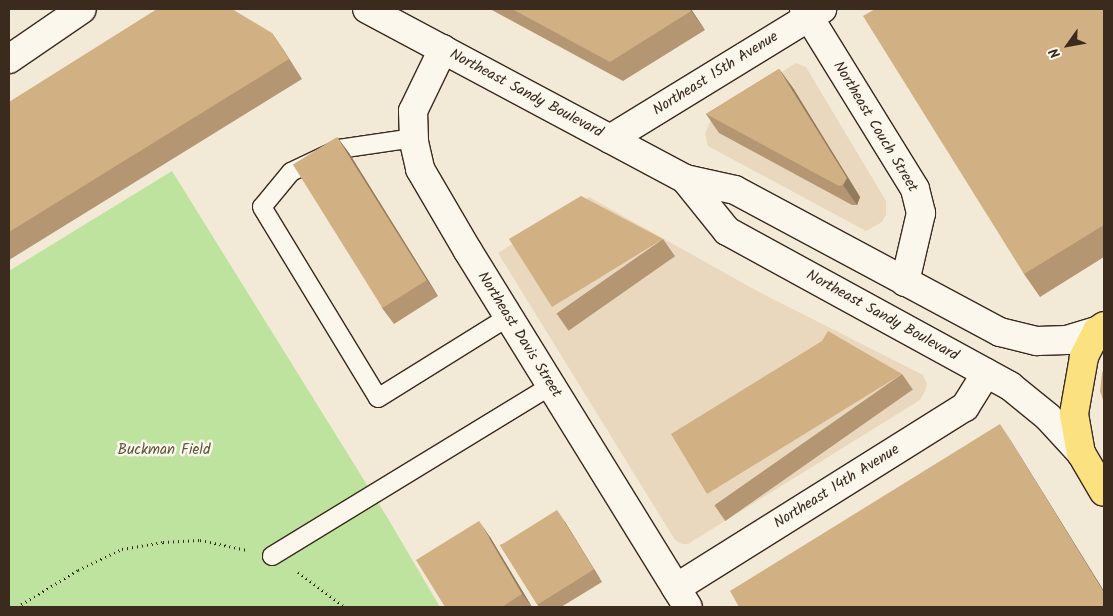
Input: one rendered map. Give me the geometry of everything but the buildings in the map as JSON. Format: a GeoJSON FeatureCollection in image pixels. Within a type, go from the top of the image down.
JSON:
{"type":"FeatureCollection","features":[{"type":"Feature","properties":{"kind":"main road"},"geometry":{"type":"LineString","coordinates":[[1101,328],[1084,356],[1076,390],[1074,414],[1080,453],[1104,492]]}},
{"type":"Feature","properties":{"kind":"street"},"geometry":{"type":"LineString","coordinates":[[9,59],[82,9]]}},
{"type":"Feature","properties":{"kind":"street","name":"Northeast Sandy Boulevard"},"geometry":{"type":"LineString","coordinates":[[367,9],[685,179],[735,190],[905,282],[1018,338],[1067,340],[1101,328]]}},
{"type":"Feature","properties":{"kind":"street","name":"Northeast 15th Avenue"},"geometry":{"type":"LineString","coordinates":[[610,139],[812,12]]}},
{"type":"Feature","properties":{"kind":"street","name":"Northeast Couch Street"},"geometry":{"type":"LineString","coordinates":[[812,12],[915,188],[921,213],[905,282]]}},
{"type":"Feature","properties":{"kind":"street","name":"Northeast Davis Street"},"geometry":{"type":"LineString","coordinates":[[443,49],[413,112],[414,138],[420,169],[508,317],[682,598]]}},
{"type":"Feature","properties":{"kind":"street","name":"Northeast Sandy Boulevard"},"geometry":{"type":"LineString","coordinates":[[685,179],[728,231],[986,373],[1034,405],[1080,453]]}},
{"type":"Feature","properties":{"kind":"street","name":"Northeast 14th Avenue"},"geometry":{"type":"LineString","coordinates":[[682,598],[965,407],[986,373]]}},
{"type":"Feature","properties":{"kind":"lane"},"geometry":{"type":"LineString","coordinates":[[414,138],[340,149],[291,172],[262,207],[378,398],[508,317]]}},
{"type":"Feature","properties":{"kind":"lane"},"geometry":{"type":"LineString","coordinates":[[272,556],[551,386]]}},
{"type":"Feature","properties":{"kind":"path"},"geometry":{"type":"LineString","coordinates":[[18,607],[78,570],[122,549],[163,542],[200,540],[272,556],[345,607]]}},
{"type":"Feature","properties":{"kind":"shaded area"},"geometry":{"type":"Polygon","coordinates":[[[796,63],[806,67],[886,201],[886,215],[882,222],[866,231],[708,146],[705,134],[713,115],[796,63]]]}},
{"type":"Feature","properties":{"kind":"shaded area"},"geometry":{"type":"Polygon","coordinates":[[[589,197],[759,292],[923,375],[927,384],[920,400],[688,544],[682,544],[675,540],[498,253],[589,197]]]}},
{"type":"Feature","properties":{"kind":"green space","name":"Buckman Field"},"geometry":{"type":"Polygon","coordinates":[[[172,171],[387,517],[440,607],[9,607],[9,271],[172,171]]]}}]}
